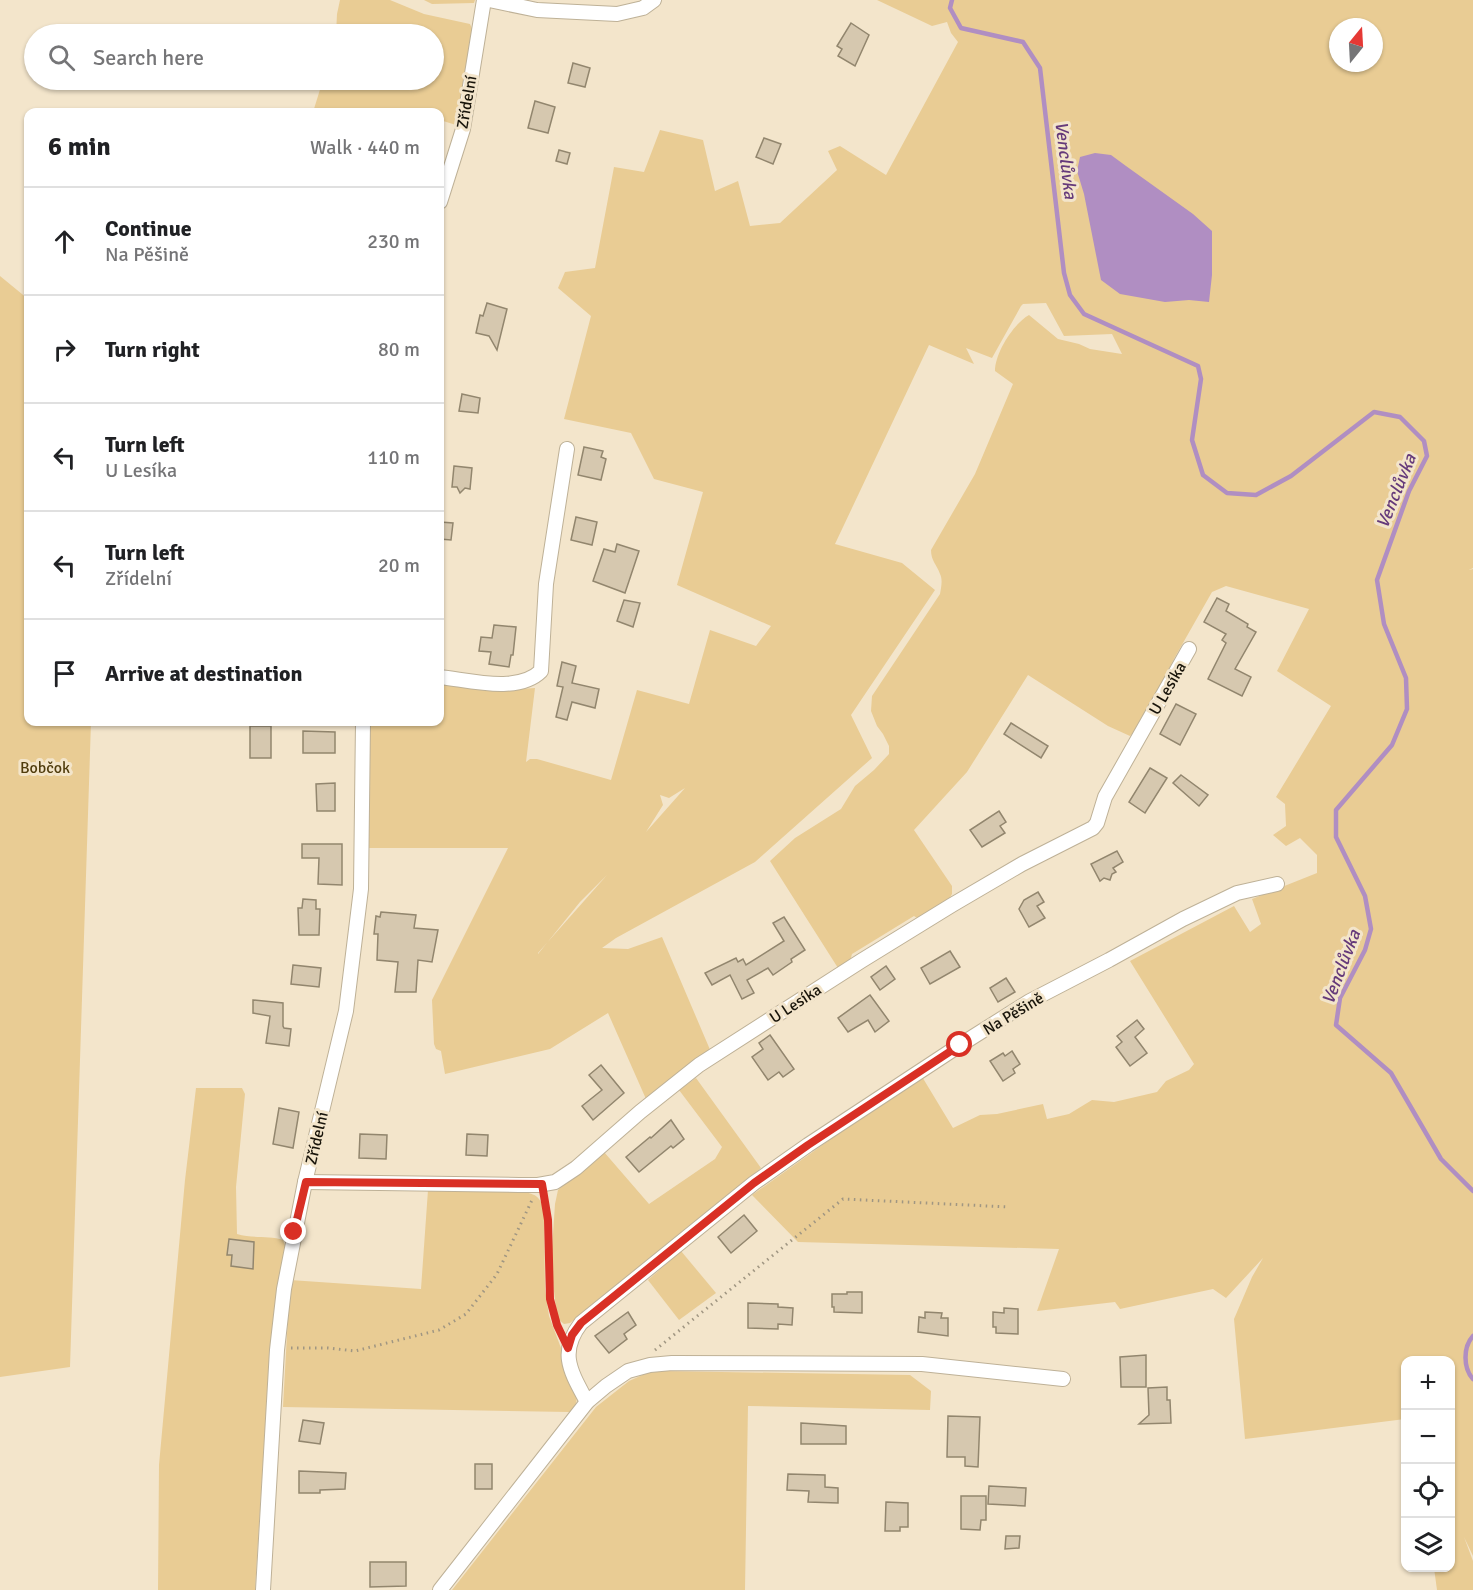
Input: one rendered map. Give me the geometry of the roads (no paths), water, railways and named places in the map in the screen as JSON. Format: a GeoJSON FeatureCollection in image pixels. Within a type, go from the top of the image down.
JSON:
{"type":"FeatureCollection","features":[{"type":"Feature","properties":{"kind":"street","name":"Zřídelní"},"geometry":{"type":"LineString","coordinates":[[444,189],[463,129],[483,0]]}},
{"type":"Feature","properties":{"kind":"street"},"geometry":{"type":"LineString","coordinates":[[489,0],[537,10],[617,14],[643,8],[654,0]]}},
{"type":"Feature","properties":{"kind":"street"},"geometry":{"type":"LineString","coordinates":[[444,677],[513,684],[526,681],[541,670],[546,584],[567,449]]}},
{"type":"Feature","properties":{"kind":"street","name":"U Lesíka"},"geometry":{"type":"LineString","coordinates":[[306,1182],[540,1185],[555,1182],[576,1168],[640,1112],[699,1065],[861,961],[1012,870],[1093,828],[1097,823],[1105,796],[1190,648]]}},
{"type":"Feature","properties":{"kind":"street","name":"Zřídelní"},"geometry":{"type":"LineString","coordinates":[[263,1590],[277,1362],[284,1289],[306,1182],[346,1011],[361,889],[363,726]]}},
{"type":"Feature","properties":{"kind":"street","name":"Na Pěšině"},"geometry":{"type":"LineString","coordinates":[[587,1402],[568,1360],[568,1348],[572,1335],[581,1323],[754,1183],[911,1077],[1030,1001],[1238,892],[1277,884]]}},
{"type":"Feature","properties":{"kind":"street"},"geometry":{"type":"LineString","coordinates":[[440,1590],[587,1402],[628,1371],[650,1365],[672,1363],[922,1364],[1063,1379]]}},
{"type":"Feature","properties":{"kind":"waterway","name":"Venclůvka"},"geometry":{"type":"LineString","coordinates":[[952,0],[950,8],[961,28],[1023,42],[1040,68],[1064,273],[1070,295],[1084,314],[1198,366],[1201,379],[1192,440],[1203,475],[1227,493],[1256,495],[1291,476],[1374,412],[1400,417],[1424,441],[1427,456],[1409,491],[1377,580],[1384,624],[1406,678],[1407,709],[1392,745],[1336,810],[1336,837],[1365,896],[1371,929],[1365,950],[1340,998],[1336,1025],[1391,1073],[1441,1159],[1473,1191]]}},
{"type":"Feature","properties":{"kind":"waterway","name":"Venclůvka"},"geometry":{"type":"LineString","coordinates":[[1473,1336],[1466,1352],[1467,1369],[1473,1379]]}},
{"type":"Feature","properties":{"kind":"park label","name":"Bobčok"},"geometry":{"type":"Point","coordinates":[45,767]}}]}
